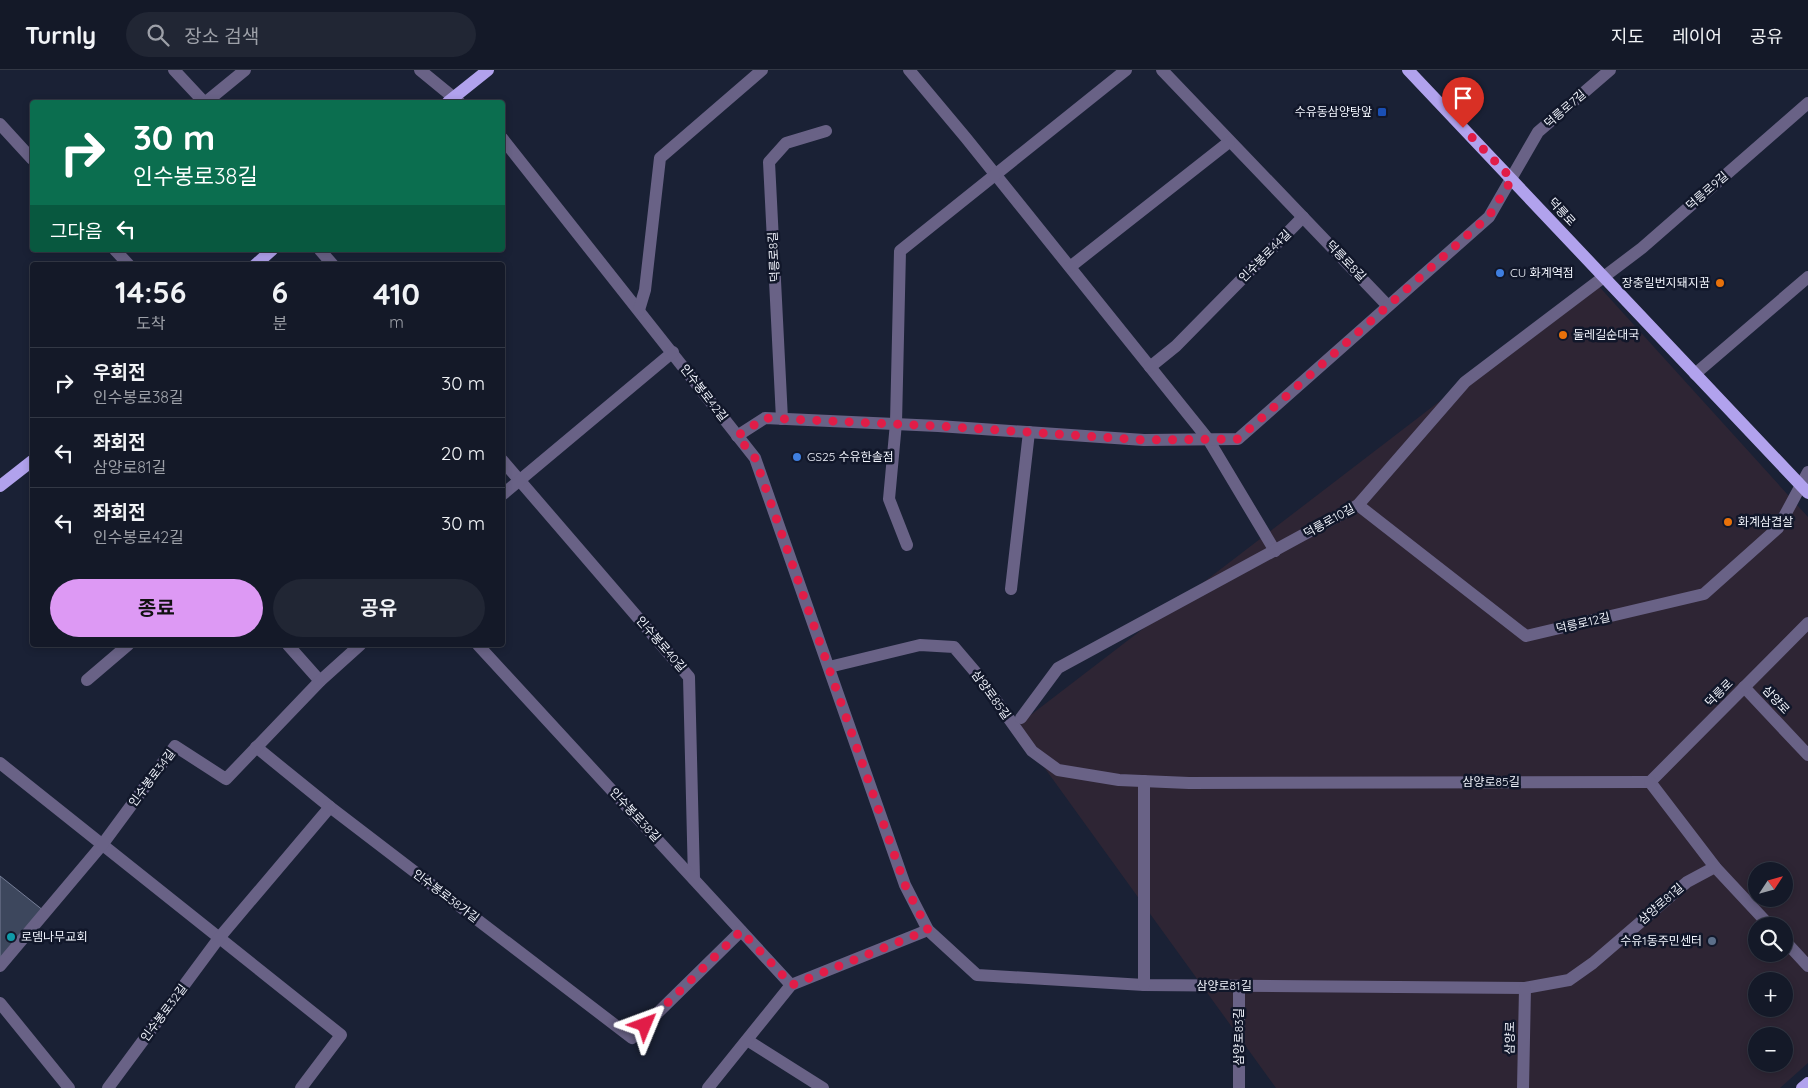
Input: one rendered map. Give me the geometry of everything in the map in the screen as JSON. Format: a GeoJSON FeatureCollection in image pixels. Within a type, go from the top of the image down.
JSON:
{"type":"FeatureCollection","features":[{"type":"Feature","properties":{"kind":"main road"},"geometry":{"type":"LineString","coordinates":[[455,100],[488,70]]}},
{"type":"Feature","properties":{"kind":"main road","name":"덕릉로"},"geometry":{"type":"LineString","coordinates":[[1408,70],[1804,489]]}},
{"type":"Feature","properties":{"kind":"main road"},"geometry":{"type":"LineString","coordinates":[[258,262],[270,252]]}},
{"type":"Feature","properties":{"kind":"main road"},"geometry":{"type":"LineString","coordinates":[[0,486],[30,463]]}},
{"type":"Feature","properties":{"kind":"main road"},"geometry":{"type":"LineString","coordinates":[[1802,1088],[1808,1083]]}},
{"type":"Feature","properties":{"kind":"street"},"geometry":{"type":"LineString","coordinates":[[174,70],[203,100]]}},
{"type":"Feature","properties":{"kind":"street"},"geometry":{"type":"LineString","coordinates":[[208,100],[245,70]]}},
{"type":"Feature","properties":{"kind":"street"},"geometry":{"type":"LineString","coordinates":[[420,70],[453,100]]}},
{"type":"Feature","properties":{"kind":"street"},"geometry":{"type":"LineString","coordinates":[[639,310],[645,290],[660,158],[762,70]]}},
{"type":"Feature","properties":{"kind":"street"},"geometry":{"type":"LineString","coordinates":[[909,70],[1208,439],[1275,550]]}},
{"type":"Feature","properties":{"kind":"street"},"geometry":{"type":"LineString","coordinates":[[907,545],[889,500],[896,424],[900,251],[1126,70]]}},
{"type":"Feature","properties":{"kind":"street"},"geometry":{"type":"LineString","coordinates":[[1162,70],[1303,217]]}},
{"type":"Feature","properties":{"kind":"street","name":"덕릉로7길"},"geometry":{"type":"LineString","coordinates":[[1512,179],[1538,132],[1610,70]]}},
{"type":"Feature","properties":{"kind":"street","name":"덕릉로9길"},"geometry":{"type":"LineString","coordinates":[[1604,276],[1642,248],[1808,103]]}},
{"type":"Feature","properties":{"kind":"street"},"geometry":{"type":"LineString","coordinates":[[0,124],[30,158]]}},
{"type":"Feature","properties":{"kind":"street","name":"덕릉로8길"},"geometry":{"type":"LineString","coordinates":[[782,419],[768,162],[786,144],[826,131]]}},
{"type":"Feature","properties":{"kind":"street","name":"인수봉로42길"},"geometry":{"type":"LineString","coordinates":[[505,142],[755,458],[905,885],[928,930]]}},
{"type":"Feature","properties":{"kind":"street"},"geometry":{"type":"LineString","coordinates":[[1070,267],[1229,142]]}},
{"type":"Feature","properties":{"kind":"street"},"geometry":{"type":"LineString","coordinates":[[737,436],[765,418],[896,424],[1144,440],[1238,439],[1489,216],[1512,179]]}},
{"type":"Feature","properties":{"kind":"street","name":"덕릉로8길"},"geometry":{"type":"LineString","coordinates":[[1303,217],[1388,306]]}},
{"type":"Feature","properties":{"kind":"street","name":"인수봉로44길"},"geometry":{"type":"LineString","coordinates":[[1150,367],[1176,346],[1303,217]]}},
{"type":"Feature","properties":{"kind":"street"},"geometry":{"type":"LineString","coordinates":[[117,252],[126,262]]}},
{"type":"Feature","properties":{"kind":"street"},"geometry":{"type":"LineString","coordinates":[[322,252],[330,262]]}},
{"type":"Feature","properties":{"kind":"street","name":"덕릉로10길"},"geometry":{"type":"LineString","coordinates":[[1021,718],[1058,668],[1358,505],[1465,382],[1604,276]]}},
{"type":"Feature","properties":{"kind":"street"},"geometry":{"type":"LineString","coordinates":[[1694,374],[1808,277]]}},
{"type":"Feature","properties":{"kind":"street"},"geometry":{"type":"LineString","coordinates":[[505,492],[673,352]]}},
{"type":"Feature","properties":{"kind":"street"},"geometry":{"type":"LineString","coordinates":[[1011,589],[1029,432]]}},
{"type":"Feature","properties":{"kind":"street","name":"인수봉로40길"},"geometry":{"type":"LineString","coordinates":[[505,463],[689,677],[694,879]]}},
{"type":"Feature","properties":{"kind":"street"},"geometry":{"type":"LineString","coordinates":[[1804,489],[1808,472]]}},
{"type":"Feature","properties":{"kind":"street","name":"덕릉로12길"},"geometry":{"type":"LineString","coordinates":[[1358,505],[1526,636],[1704,594],[1778,528],[1804,489]]}},
{"type":"Feature","properties":{"kind":"street","name":"덕릉로"},"geometry":{"type":"LineString","coordinates":[[1650,782],[1808,623]]}},
{"type":"Feature","properties":{"kind":"street","name":"삼양로85길"},"geometry":{"type":"LineString","coordinates":[[829,667],[920,645],[954,647],[977,674],[1032,751],[1058,770],[1119,780],[1650,782]]}},
{"type":"Feature","properties":{"kind":"street"},"geometry":{"type":"LineString","coordinates":[[87,680],[126,647]]}},
{"type":"Feature","properties":{"kind":"street"},"geometry":{"type":"LineString","coordinates":[[290,647],[320,681]]}},
{"type":"Feature","properties":{"kind":"street"},"geometry":{"type":"LineString","coordinates":[[256,747],[320,681],[358,647]]}},
{"type":"Feature","properties":{"kind":"street","name":"인수봉로38길"},"geometry":{"type":"LineString","coordinates":[[480,647],[792,985]]}},
{"type":"Feature","properties":{"kind":"street","name":"삼양로"},"geometry":{"type":"LineString","coordinates":[[1744,687],[1808,755]]}},
{"type":"Feature","properties":{"kind":"street","name":"인수봉로34길"},"geometry":{"type":"LineString","coordinates":[[102,845],[175,746],[226,779],[256,747]]}},
{"type":"Feature","properties":{"kind":"street","name":"인수봉로38가길"},"geometry":{"type":"LineString","coordinates":[[256,747],[330,807],[632,1038],[741,931]]}},
{"type":"Feature","properties":{"kind":"street"},"geometry":{"type":"LineString","coordinates":[[0,763],[341,1035],[301,1088]]}},
{"type":"Feature","properties":{"kind":"street"},"geometry":{"type":"LineString","coordinates":[[1144,781],[1144,985]]}},
{"type":"Feature","properties":{"kind":"street"},"geometry":{"type":"LineString","coordinates":[[1650,782],[1715,867],[1762,917]]}},
{"type":"Feature","properties":{"kind":"street"},"geometry":{"type":"LineString","coordinates":[[219,938],[330,807]]}},
{"type":"Feature","properties":{"kind":"street"},"geometry":{"type":"LineString","coordinates":[[0,966],[102,845]]}},
{"type":"Feature","properties":{"kind":"street","name":"삼양로81길"},"geometry":{"type":"LineString","coordinates":[[928,930],[977,975],[1144,985],[1525,988],[1569,980],[1593,963],[1687,882],[1715,867]]}},
{"type":"Feature","properties":{"kind":"street"},"geometry":{"type":"LineString","coordinates":[[708,1088],[792,985],[928,930]]}},
{"type":"Feature","properties":{"kind":"street","name":"인수봉로32길"},"geometry":{"type":"LineString","coordinates":[[108,1088],[219,938]]}},
{"type":"Feature","properties":{"kind":"street"},"geometry":{"type":"LineString","coordinates":[[1793,950],[1808,966]]}},
{"type":"Feature","properties":{"kind":"street","name":"삼양로83길"},"geometry":{"type":"LineString","coordinates":[[1239,986],[1240,1088]]}},
{"type":"Feature","properties":{"kind":"street","name":"삼양로"},"geometry":{"type":"LineString","coordinates":[[1523,1088],[1525,988]]}},
{"type":"Feature","properties":{"kind":"street"},"geometry":{"type":"LineString","coordinates":[[0,1003],[69,1088]]}},
{"type":"Feature","properties":{"kind":"street"},"geometry":{"type":"LineString","coordinates":[[748,1040],[823,1088]]}},
{"type":"Feature","properties":{"kind":"shaded area"},"geometry":{"type":"Polygon","coordinates":[[[1595,282],[1808,517],[1808,1063],[1780,1088],[1276,1088],[1015,727],[1595,282]]]}},
{"type":"Feature","properties":{"kind":"building","name":"로뎀나무교회"},"geometry":{"type":"Polygon","coordinates":[[[0,876],[44,911],[0,964],[0,876]]]}},
{"type":"Feature","properties":{"kind":"place","name":"수유동삼양탕앞"},"geometry":{"type":"Point","coordinates":[1382,112]}},
{"type":"Feature","properties":{"kind":"place","name":"CU 화계역점"},"geometry":{"type":"Point","coordinates":[1500,273]}},
{"type":"Feature","properties":{"kind":"place","name":"장충일번지돼지꿈"},"geometry":{"type":"Point","coordinates":[1720,283]}},
{"type":"Feature","properties":{"kind":"place","name":"둘레길순대국"},"geometry":{"type":"Point","coordinates":[1563,335]}},
{"type":"Feature","properties":{"kind":"place","name":"GS25 수유한솔점"},"geometry":{"type":"Point","coordinates":[797,457]}},
{"type":"Feature","properties":{"kind":"place","name":"화계삼겹살"},"geometry":{"type":"Point","coordinates":[1728,522]}},
{"type":"Feature","properties":{"kind":"place","name":"로뎀나무교회"},"geometry":{"type":"Point","coordinates":[11,937]}},
{"type":"Feature","properties":{"kind":"place","name":"수유1동주민센터"},"geometry":{"type":"Point","coordinates":[1712,941]}},
{"type":"Feature","properties":{"kind":"route"},"geometry":{"type":"LineString","coordinates":[[645,1025],[741,931],[792,985],[928,930],[905,885],[755,458],[737,436],[765,418],[938,426],[1144,440],[1238,439],[1489,216],[1512,179],[1463,128]]}}]}
